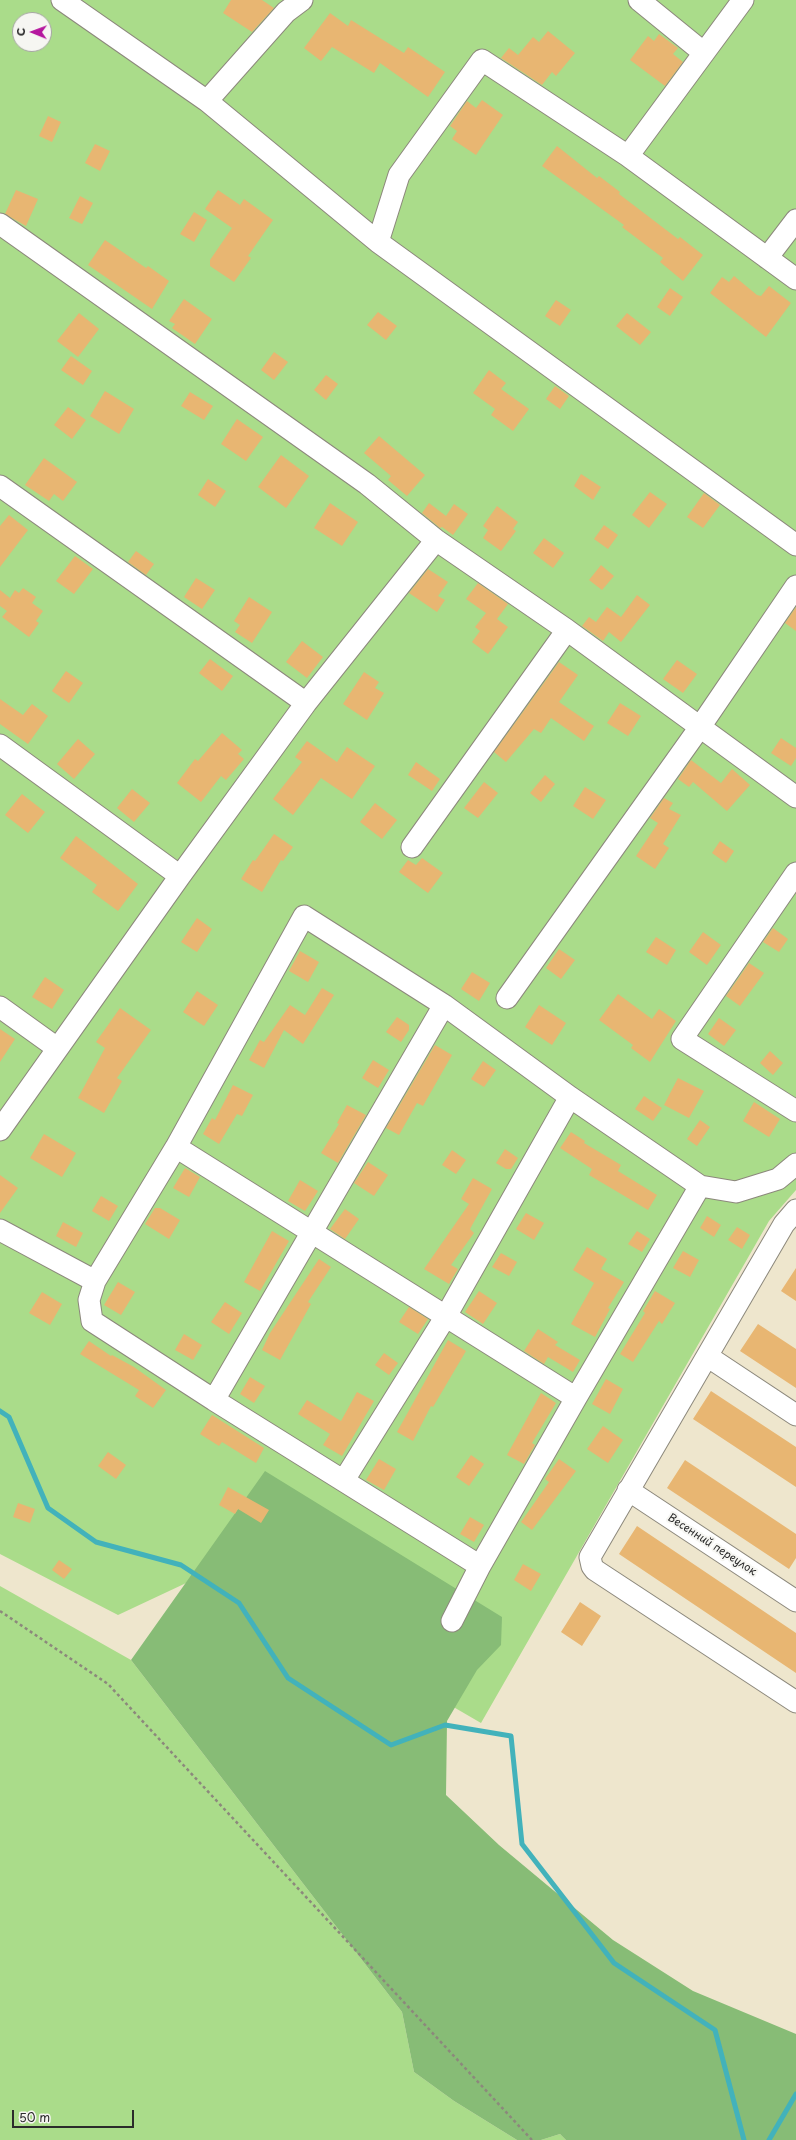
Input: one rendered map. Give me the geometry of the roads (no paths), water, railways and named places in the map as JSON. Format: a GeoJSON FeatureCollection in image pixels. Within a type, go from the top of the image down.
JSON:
{"type":"FeatureCollection","features":[{"type":"Feature","properties":{"kind":"street"},"geometry":{"type":"LineString","coordinates":[[62,0],[207,101],[378,242],[796,545]]}},
{"type":"Feature","properties":{"kind":"street"},"geometry":{"type":"LineString","coordinates":[[639,0],[704,53]]}},
{"type":"Feature","properties":{"kind":"street"},"geometry":{"type":"LineString","coordinates":[[628,156],[743,0]]}},
{"type":"Feature","properties":{"kind":"street"},"geometry":{"type":"LineString","coordinates":[[207,101],[286,12],[299,1]]}},
{"type":"Feature","properties":{"kind":"street"},"geometry":{"type":"LineString","coordinates":[[378,242],[399,175],[482,60],[628,156],[796,279]]}},
{"type":"Feature","properties":{"kind":"street"},"geometry":{"type":"LineString","coordinates":[[767,258],[796,220]]}},
{"type":"Feature","properties":{"kind":"street"},"geometry":{"type":"LineString","coordinates":[[0,224],[367,484],[436,540],[567,630],[796,797]]}},
{"type":"Feature","properties":{"kind":"street"},"geometry":{"type":"LineString","coordinates":[[0,486],[306,703]]}},
{"type":"Feature","properties":{"kind":"street"},"geometry":{"type":"LineString","coordinates":[[0,1130],[180,876],[306,703],[436,540]]}},
{"type":"Feature","properties":{"kind":"street"},"geometry":{"type":"LineString","coordinates":[[507,998],[700,726],[796,586]]}},
{"type":"Feature","properties":{"kind":"street"},"geometry":{"type":"LineString","coordinates":[[412,847],[567,630]]}},
{"type":"Feature","properties":{"kind":"street"},"geometry":{"type":"LineString","coordinates":[[0,745],[180,876]]}},
{"type":"Feature","properties":{"kind":"street"},"geometry":{"type":"LineString","coordinates":[[796,873],[682,1038],[796,1111]]}},
{"type":"Feature","properties":{"kind":"street"},"geometry":{"type":"LineString","coordinates":[[480,1566],[92,1322],[89,1300],[95,1281],[176,1147],[304,916],[444,1005],[570,1097],[700,1186],[736,1192],[778,1179],[796,1164]]}},
{"type":"Feature","properties":{"kind":"street"},"geometry":{"type":"LineString","coordinates":[[214,1400],[444,1005]]}},
{"type":"Feature","properties":{"kind":"street"},"geometry":{"type":"LineString","coordinates":[[0,1007],[58,1048]]}},
{"type":"Feature","properties":{"kind":"street"},"geometry":{"type":"LineString","coordinates":[[344,1480],[446,1316],[570,1097]]}},
{"type":"Feature","properties":{"kind":"street"},"geometry":{"type":"LineString","coordinates":[[176,1147],[576,1398]]}},
{"type":"Feature","properties":{"kind":"street"},"geometry":{"type":"LineString","coordinates":[[452,1622],[480,1566],[700,1186]]}},
{"type":"Feature","properties":{"kind":"street"},"geometry":{"type":"LineString","coordinates":[[792,1222],[706,1356],[593,1549],[590,1557],[592,1566],[796,1702]]}},
{"type":"Feature","properties":{"kind":"street"},"geometry":{"type":"LineString","coordinates":[[0,1230],[95,1281]]}},
{"type":"Feature","properties":{"kind":"street"},"geometry":{"type":"LineString","coordinates":[[706,1356],[796,1415]]}},
{"type":"Feature","properties":{"kind":"street","name":"Весенний переулок"},"geometry":{"type":"LineString","coordinates":[[628,1490],[796,1600]]}},
{"type":"Feature","properties":{"kind":"waterway"},"geometry":{"type":"LineString","coordinates":[[0,1411],[9,1417],[48,1508],[96,1542],[181,1565],[239,1603],[288,1678],[391,1745],[445,1725],[511,1736],[522,1844],[614,1963],[715,2030],[744,2140]]}},
{"type":"Feature","properties":{"kind":"waterway"},"geometry":{"type":"LineString","coordinates":[[769,2140],[796,2094]]}}]}
